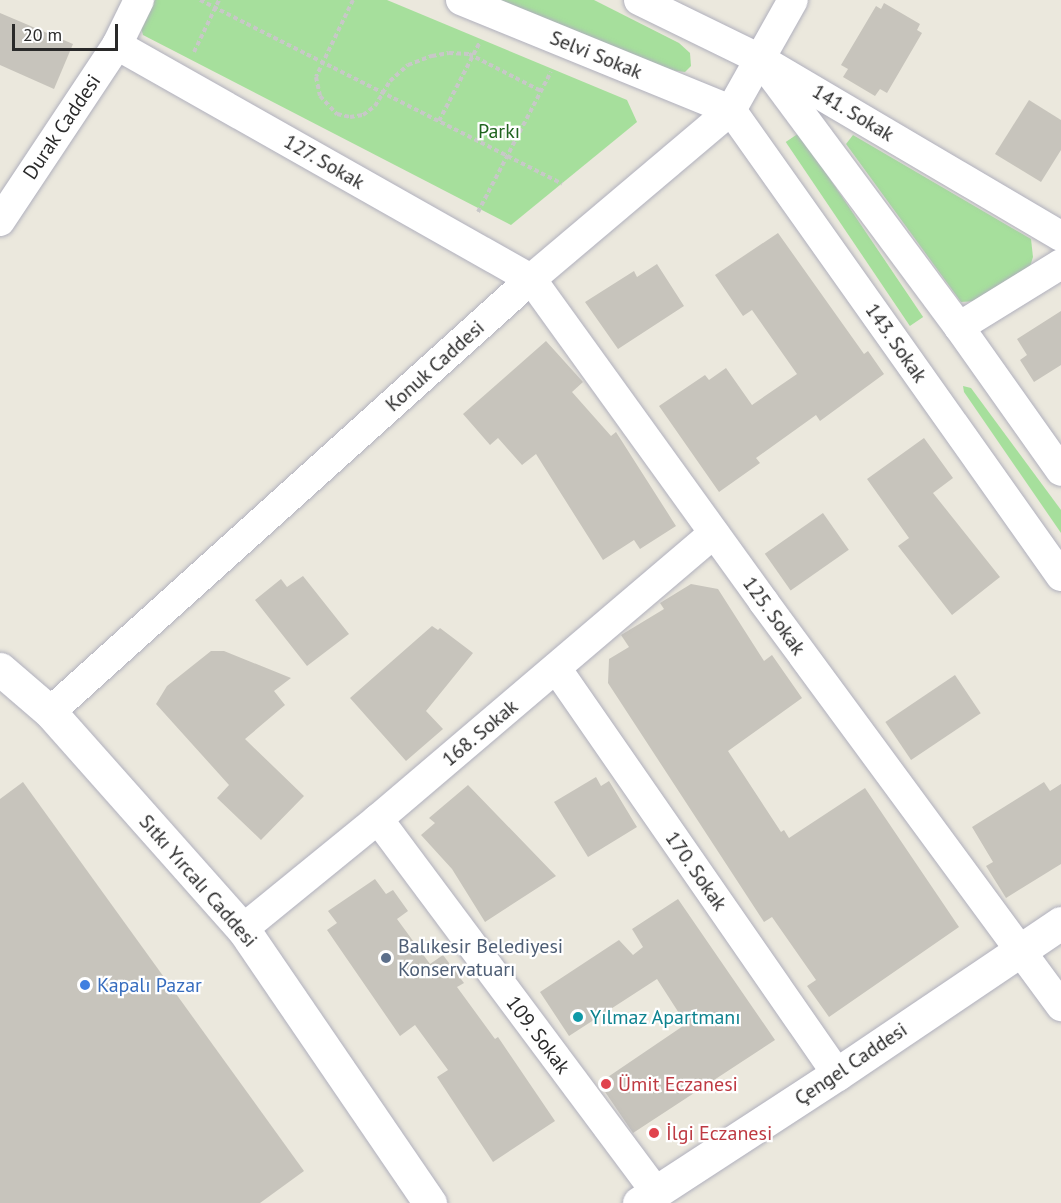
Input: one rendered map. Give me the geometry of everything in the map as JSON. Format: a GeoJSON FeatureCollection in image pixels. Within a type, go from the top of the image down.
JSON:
{"type":"FeatureCollection","features":[{"type":"Feature","properties":{"kind":"main road","name":"Sıtkı Yırcalı Caddesi"},"geometry":{"type":"LineString","coordinates":[[0,669],[50,712],[243,929],[430,1203]]}},
{"type":"Feature","properties":{"kind":"main road","name":"Çengel Caddesi"},"geometry":{"type":"LineString","coordinates":[[648,1198],[1061,923]]}},
{"type":"Feature","properties":{"kind":"street","name":"Durak Caddesi"},"geometry":{"type":"LineString","coordinates":[[0,221],[117,45],[139,0]]}},
{"type":"Feature","properties":{"kind":"street","name":"Selvi Sokak"},"geometry":{"type":"LineString","coordinates":[[461,0],[731,110]]}},
{"type":"Feature","properties":{"kind":"street","name":"141. Sokak"},"geometry":{"type":"LineString","coordinates":[[639,0],[760,59],[1061,236]]}},
{"type":"Feature","properties":{"kind":"street","name":"Konuk Caddesi"},"geometry":{"type":"LineString","coordinates":[[50,712],[531,279],[731,110],[793,0]]}},
{"type":"Feature","properties":{"kind":"street","name":"127. Sokak"},"geometry":{"type":"LineString","coordinates":[[117,45],[531,279]]}},
{"type":"Feature","properties":{"kind":"street"},"geometry":{"type":"LineString","coordinates":[[760,59],[959,327],[1061,471]]}},
{"type":"Feature","properties":{"kind":"street","name":"143. Sokak"},"geometry":{"type":"LineString","coordinates":[[731,110],[1061,576]]}},
{"type":"Feature","properties":{"kind":"street"},"geometry":{"type":"LineString","coordinates":[[959,327],[1061,264]]}},
{"type":"Feature","properties":{"kind":"street","name":"125. Sokak"},"geometry":{"type":"LineString","coordinates":[[531,279],[1061,1006]]}},
{"type":"Feature","properties":{"kind":"street","name":"168. Sokak"},"geometry":{"type":"LineString","coordinates":[[243,929],[378,819],[714,533]]}},
{"type":"Feature","properties":{"kind":"street","name":"170. Sokak"},"geometry":{"type":"LineString","coordinates":[[556,668],[837,1074]]}},
{"type":"Feature","properties":{"kind":"street","name":"109. Sokak"},"geometry":{"type":"LineString","coordinates":[[378,819],[648,1198]]}},
{"type":"Feature","properties":{"kind":"path"},"geometry":{"type":"LineString","coordinates":[[201,0],[562,184]]}},
{"type":"Feature","properties":{"kind":"path"},"geometry":{"type":"LineString","coordinates":[[190,59],[219,0]]}},
{"type":"Feature","properties":{"kind":"path"},"geometry":{"type":"LineString","coordinates":[[353,0],[317,72],[316,88],[324,103],[337,114],[350,117],[363,115],[372,110],[395,75],[420,60],[456,52],[473,56],[541,91]]}},
{"type":"Feature","properties":{"kind":"path"},"geometry":{"type":"LineString","coordinates":[[439,121],[482,39]]}},
{"type":"Feature","properties":{"kind":"path"},"geometry":{"type":"LineString","coordinates":[[476,215],[555,64]]}},
{"type":"Feature","properties":{"kind":"green space","name":"Parkı"},"geometry":{"type":"Polygon","coordinates":[[[155,0],[387,0],[627,100],[637,122],[511,225],[143,35],[141,28],[155,0]]]}},
{"type":"Feature","properties":{"kind":"green space"},"geometry":{"type":"Polygon","coordinates":[[[497,0],[594,0],[679,43],[690,53],[691,66],[685,72],[669,70],[497,0]]]}},
{"type":"Feature","properties":{"kind":"green space"},"geometry":{"type":"Polygon","coordinates":[[[799,133],[923,317],[910,326],[786,142],[799,133]]]}},
{"type":"Feature","properties":{"kind":"green space"},"geometry":{"type":"Polygon","coordinates":[[[853,135],[1031,239],[1033,257],[1029,270],[977,301],[961,302],[846,144],[853,135]]]}},
{"type":"Feature","properties":{"kind":"green space"},"geometry":{"type":"Polygon","coordinates":[[[963,386],[971,388],[1061,510],[1061,533],[964,392],[963,386]]]}},
{"type":"Feature","properties":{"kind":"building"},"geometry":{"type":"Polygon","coordinates":[[[884,3],[920,24],[917,30],[922,33],[887,93],[880,89],[875,96],[843,77],[848,69],[841,65],[876,6],[881,9],[884,3]]]}},
{"type":"Feature","properties":{"kind":"building"},"geometry":{"type":"Polygon","coordinates":[[[0,13],[73,44],[54,89],[0,65],[0,13]]]}},
{"type":"Feature","properties":{"kind":"building"},"geometry":{"type":"Polygon","coordinates":[[[1029,100],[1061,120],[1061,150],[1041,182],[995,154],[1029,100]]]}},
{"type":"Feature","properties":{"kind":"building"},"geometry":{"type":"Polygon","coordinates":[[[778,233],[864,354],[868,351],[884,374],[820,421],[816,415],[756,458],[760,463],[719,492],[659,406],[705,375],[709,380],[726,368],[752,405],[797,374],[752,310],[743,316],[715,275],[778,233]]]}},
{"type":"Feature","properties":{"kind":"building"},"geometry":{"type":"Polygon","coordinates":[[[657,264],[684,306],[618,349],[585,302],[634,271],[637,277],[657,264]]]}},
{"type":"Feature","properties":{"kind":"building"},"geometry":{"type":"Polygon","coordinates":[[[1061,311],[1061,365],[1034,382],[1020,360],[1027,355],[1017,339],[1061,311]]]}},
{"type":"Feature","properties":{"kind":"building"},"geometry":{"type":"Polygon","coordinates":[[[546,341],[583,382],[572,392],[611,436],[616,432],[676,526],[640,549],[634,540],[603,560],[536,454],[522,465],[498,438],[490,445],[463,414],[546,341]]]}},
{"type":"Feature","properties":{"kind":"building"},"geometry":{"type":"Polygon","coordinates":[[[924,438],[953,478],[933,493],[1000,577],[952,615],[898,546],[909,538],[867,479],[924,438]]]}},
{"type":"Feature","properties":{"kind":"building"},"geometry":{"type":"Polygon","coordinates":[[[823,513],[849,550],[791,591],[765,554],[823,513]]]}},
{"type":"Feature","properties":{"kind":"building"},"geometry":{"type":"Polygon","coordinates":[[[303,576],[349,634],[307,666],[255,600],[281,579],[287,587],[303,576]]]}},
{"type":"Feature","properties":{"kind":"building"},"geometry":{"type":"Polygon","coordinates":[[[691,584],[718,589],[764,661],[772,655],[802,698],[728,751],[781,832],[784,830],[789,838],[865,788],[959,927],[829,1017],[807,986],[816,980],[772,917],[764,922],[608,683],[609,659],[629,647],[621,635],[664,609],[660,603],[691,584]]]}},
{"type":"Feature","properties":{"kind":"building"},"geometry":{"type":"Polygon","coordinates":[[[432,626],[438,630],[440,628],[473,653],[426,711],[443,729],[406,761],[350,698],[432,626]]]}},
{"type":"Feature","properties":{"kind":"building"},"geometry":{"type":"Polygon","coordinates":[[[211,651],[224,651],[291,678],[274,691],[285,705],[245,739],[304,796],[261,840],[217,798],[229,785],[156,704],[167,686],[211,651]]]}},
{"type":"Feature","properties":{"kind":"building"},"geometry":{"type":"Polygon","coordinates":[[[955,675],[981,713],[911,760],[885,722],[955,675]]]}},
{"type":"Feature","properties":{"kind":"building"},"geometry":{"type":"Polygon","coordinates":[[[596,777],[601,786],[609,781],[637,827],[588,857],[554,802],[596,777]]]}},
{"type":"Feature","properties":{"kind":"building","name":"Kapalı Pazar"},"geometry":{"type":"Polygon","coordinates":[[[23,782],[304,1171],[260,1203],[0,1203],[0,799],[23,782]]]}},
{"type":"Feature","properties":{"kind":"building"},"geometry":{"type":"Polygon","coordinates":[[[1044,782],[1050,791],[1061,784],[1061,864],[1006,898],[986,866],[993,862],[972,827],[1044,782]]]}},
{"type":"Feature","properties":{"kind":"building"},"geometry":{"type":"Polygon","coordinates":[[[468,785],[556,876],[485,922],[452,869],[421,835],[435,823],[429,818],[468,785]]]}},
{"type":"Feature","properties":{"kind":"building"},"geometry":{"type":"Polygon","coordinates":[[[375,879],[386,894],[393,890],[408,911],[397,919],[430,964],[443,955],[464,983],[457,987],[495,1039],[498,1037],[555,1121],[493,1162],[437,1077],[448,1070],[415,1025],[400,1036],[327,930],[337,923],[328,911],[375,879]]]}},
{"type":"Feature","properties":{"kind":"building"},"geometry":{"type":"Polygon","coordinates":[[[678,899],[775,1040],[633,1133],[599,1083],[686,1024],[657,979],[569,1036],[540,992],[619,940],[633,955],[643,947],[632,929],[678,899]]]}},
{"type":"Feature","properties":{"kind":"place","name":"Balıkesir Belediyesi Konservatuarı"},"geometry":{"type":"Point","coordinates":[386,958]}},
{"type":"Feature","properties":{"kind":"place","name":"Kapalı Pazar"},"geometry":{"type":"Point","coordinates":[85,985]}},
{"type":"Feature","properties":{"kind":"place","name":"Yılmaz Apartmanı"},"geometry":{"type":"Point","coordinates":[578,1017]}},
{"type":"Feature","properties":{"kind":"place","name":"Ümit Eczanesi"},"geometry":{"type":"Point","coordinates":[606,1084]}},
{"type":"Feature","properties":{"kind":"place","name":"İlgi Eczanesi"},"geometry":{"type":"Point","coordinates":[654,1133]}}]}
